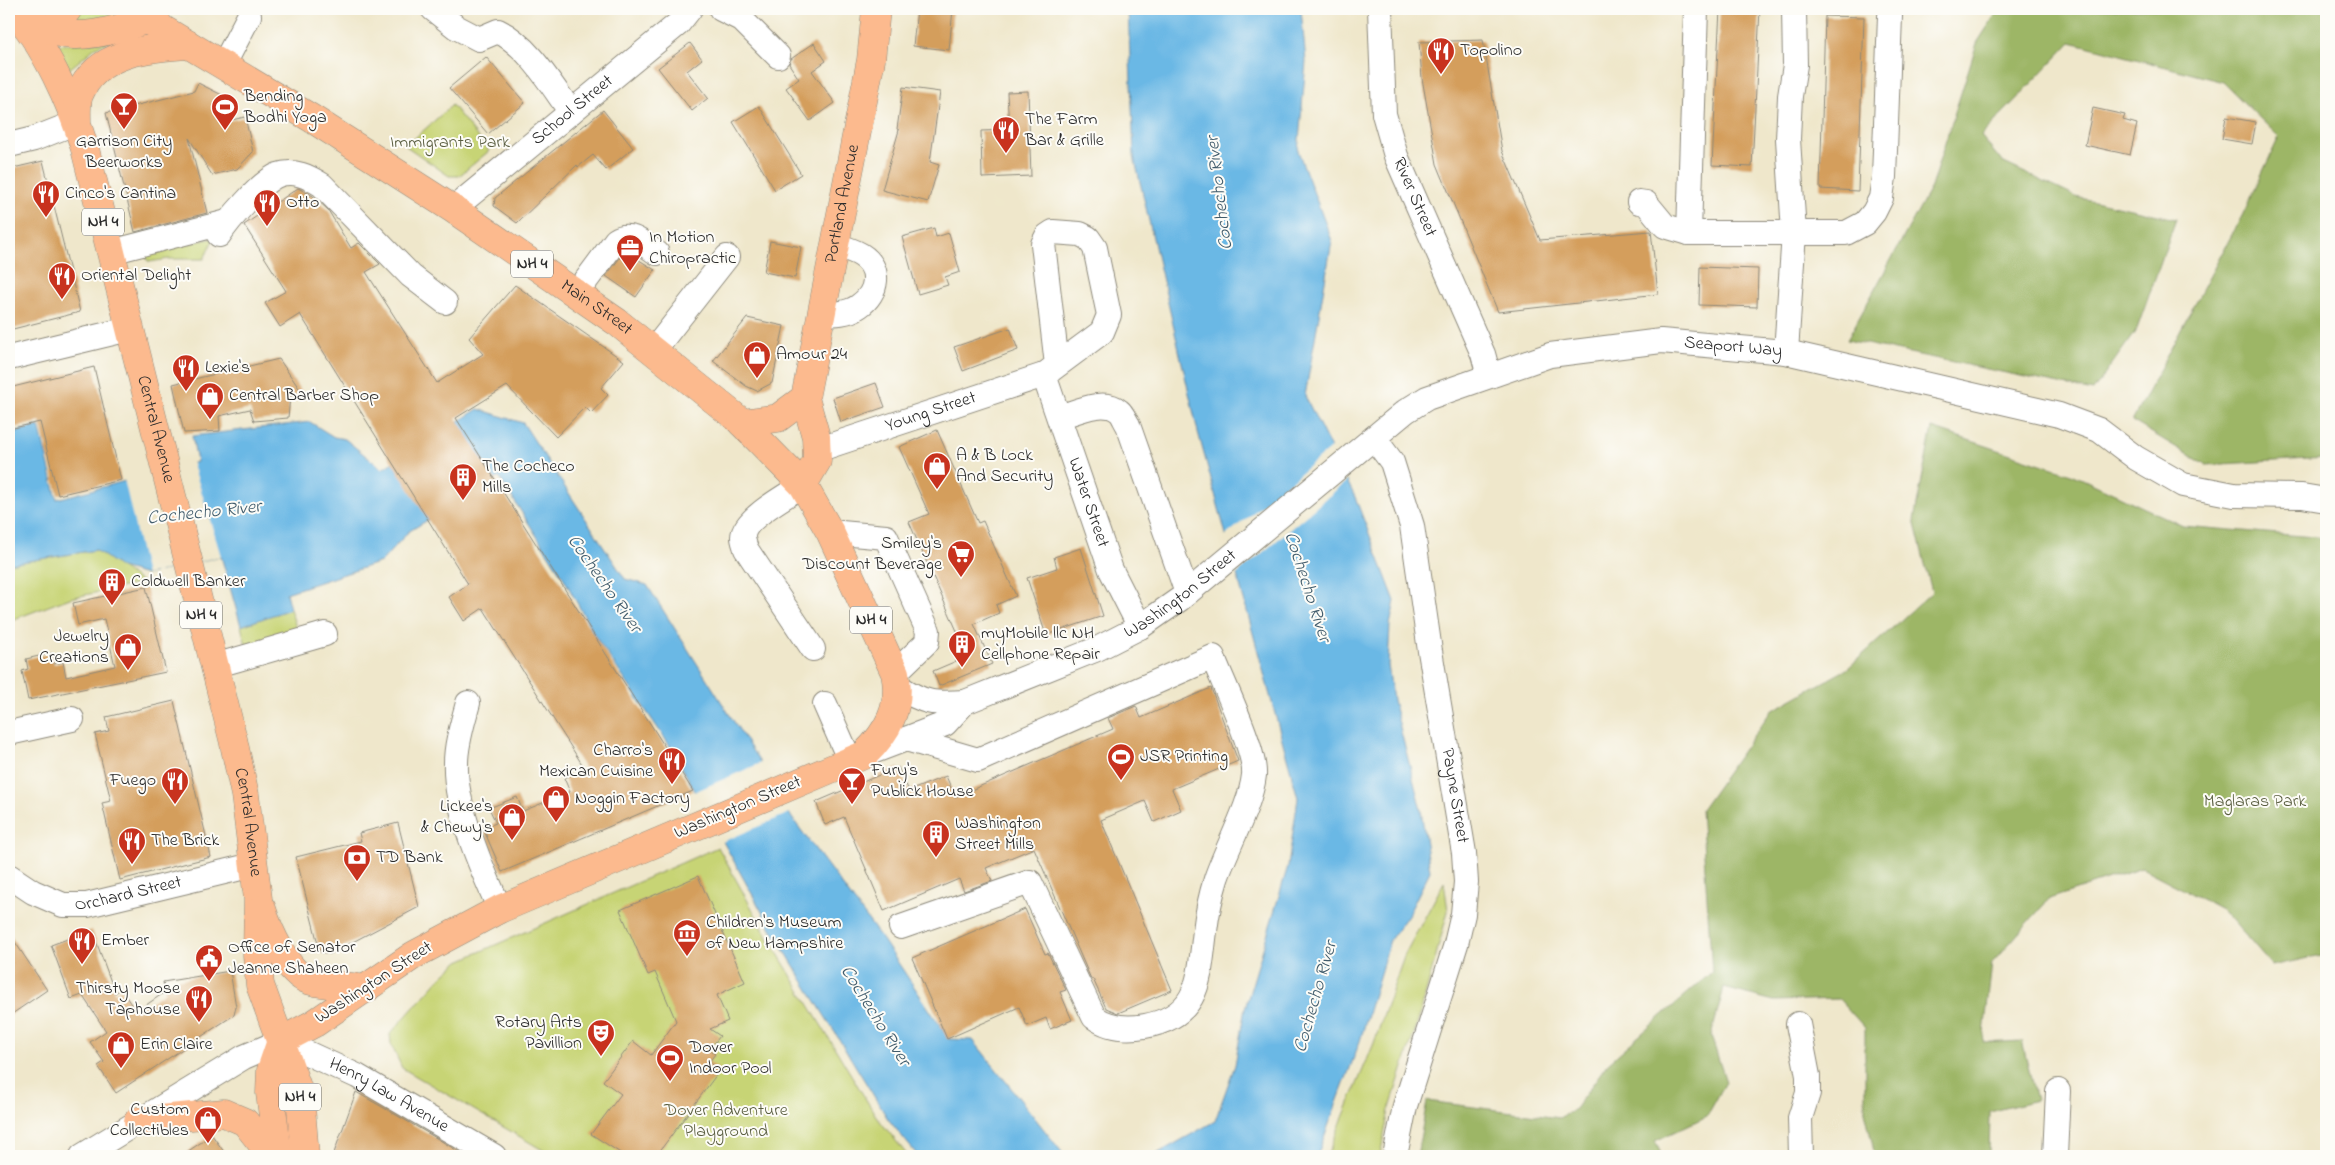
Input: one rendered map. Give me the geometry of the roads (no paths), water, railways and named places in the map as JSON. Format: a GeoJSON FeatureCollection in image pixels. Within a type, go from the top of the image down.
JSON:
{"type":"FeatureCollection","features":[{"type":"Feature","properties":{"kind":"main road","name":"Portland Avenue"},"geometry":{"type":"LineString","coordinates":[[803,485],[817,461],[816,437],[805,398],[871,60],[876,9]]}},
{"type":"Feature","properties":{"kind":"main road"},"geometry":{"type":"LineString","coordinates":[[17,14],[60,19],[73,35],[120,28],[147,12]]}},
{"type":"Feature","properties":{"kind":"main road","name":"Main Street"},"geometry":{"type":"LineString","coordinates":[[147,12],[189,45],[312,118],[452,209],[576,294],[654,350],[742,423],[803,485],[830,532],[896,679]]}},
{"type":"Feature","properties":{"kind":"main road","name":"Central Avenue"},"geometry":{"type":"LineString","coordinates":[[17,14],[33,34],[77,122],[111,252],[245,795],[258,899],[257,955],[260,985],[267,1009],[281,1041],[300,1095],[305,1156]]}},
{"type":"Feature","properties":{"kind":"main road"},"geometry":{"type":"LineString","coordinates":[[77,122],[78,96],[90,77],[107,62],[142,50],[189,45]]}},
{"type":"Feature","properties":{"kind":"main road"},"geometry":{"type":"LineString","coordinates":[[742,423],[778,418],[805,398]]}},
{"type":"Feature","properties":{"kind":"main road"},"geometry":{"type":"LineString","coordinates":[[857,758],[877,742],[890,722],[897,701],[896,679]]}},
{"type":"Feature","properties":{"kind":"main road","name":"Washington Street"},"geometry":{"type":"LineString","coordinates":[[281,1041],[315,1022],[414,955],[500,908],[857,758]]}},
{"type":"Feature","properties":{"kind":"main road"},"geometry":{"type":"LineString","coordinates":[[258,899],[270,934],[282,954],[307,980],[366,989]]}},
{"type":"Feature","properties":{"kind":"main road","name":"NH 4"},"geometry":{"type":"LineString","coordinates":[[278,1156],[270,1085],[271,1070],[281,1041]]}},
{"type":"Feature","properties":{"kind":"main road"},"geometry":{"type":"LineString","coordinates":[[138,1121],[224,1113],[245,1122],[272,1156]]}},
{"type":"Feature","properties":{"kind":"street"},"geometry":{"type":"LineString","coordinates":[[433,9],[456,26],[479,39],[498,31],[510,37],[571,112]]}},
{"type":"Feature","properties":{"kind":"street","name":"School Street"},"geometry":{"type":"LineString","coordinates":[[452,209],[678,24],[690,9]]}},
{"type":"Feature","properties":{"kind":"street"},"geometry":{"type":"LineString","coordinates":[[722,9],[741,19],[778,56]]}},
{"type":"Feature","properties":{"kind":"street","name":"River Street"},"geometry":{"type":"LineString","coordinates":[[1380,9],[1384,114],[1396,156],[1483,354],[1489,376]]}},
{"type":"Feature","properties":{"kind":"street"},"geometry":{"type":"LineString","coordinates":[[1689,233],[1696,9]]}},
{"type":"Feature","properties":{"kind":"street"},"geometry":{"type":"LineString","coordinates":[[1786,352],[1794,233],[1788,139],[1790,96],[1795,65],[1794,9]]}},
{"type":"Feature","properties":{"kind":"street"},"geometry":{"type":"LineString","coordinates":[[223,66],[249,16]]}},
{"type":"Feature","properties":{"kind":"street"},"geometry":{"type":"LineString","coordinates":[[1639,202],[1646,203],[1665,226],[1689,233],[1846,232],[1865,223],[1881,198],[1885,175],[1890,16]]}},
{"type":"Feature","properties":{"kind":"street"},"geometry":{"type":"LineString","coordinates":[[9,146],[34,140],[77,122]]}},
{"type":"Feature","properties":{"kind":"street"},"geometry":{"type":"LineString","coordinates":[[111,252],[223,229],[267,182],[278,175],[291,173],[306,176],[322,185],[410,276],[445,302]]}},
{"type":"Feature","properties":{"kind":"street","name":"Water Street"},"geometry":{"type":"LineString","coordinates":[[1051,370],[1102,332],[1109,315],[1095,248],[1088,238],[1080,234],[1053,232],[1047,236],[1043,244],[1051,370],[1059,416],[1111,570],[1140,627]]}},
{"type":"Feature","properties":{"kind":"street"},"geometry":{"type":"LineString","coordinates":[[576,294],[616,240],[623,236],[630,235],[657,253]]}},
{"type":"Feature","properties":{"kind":"street"},"geometry":{"type":"LineString","coordinates":[[821,314],[843,314],[859,306],[874,291],[876,279],[872,265],[862,255],[835,244]]}},
{"type":"Feature","properties":{"kind":"street"},"geometry":{"type":"LineString","coordinates":[[654,350],[727,257]]}},
{"type":"Feature","properties":{"kind":"street"},"geometry":{"type":"LineString","coordinates":[[9,358],[129,328]]}},
{"type":"Feature","properties":{"kind":"street","name":"Seaport Way"},"geometry":{"type":"LineString","coordinates":[[1374,438],[1427,398],[1550,355],[1661,341],[1786,352],[2059,415],[2102,432],[2136,458],[2183,485],[2234,494],[2302,496],[2326,500]]}},
{"type":"Feature","properties":{"kind":"street","name":"Young Street"},"geometry":{"type":"LineString","coordinates":[[817,450],[1051,370]]}},
{"type":"Feature","properties":{"kind":"street"},"geometry":{"type":"LineString","coordinates":[[1059,416],[1095,407],[1108,406],[1120,411],[1128,424],[1187,593]]}},
{"type":"Feature","properties":{"kind":"street","name":"Washington Street"},"geometry":{"type":"LineString","coordinates":[[857,758],[945,724],[965,702],[1097,649],[1140,627],[1220,567],[1374,438]]}},
{"type":"Feature","properties":{"kind":"street","name":"Payne Street"},"geometry":{"type":"LineString","coordinates":[[1374,438],[1392,462],[1412,526],[1430,651],[1464,854],[1466,882],[1463,914],[1456,944],[1405,1106],[1395,1156]]}},
{"type":"Feature","properties":{"kind":"street"},"geometry":{"type":"LineString","coordinates":[[803,485],[757,516],[748,525],[743,536],[746,549],[812,649]]}},
{"type":"Feature","properties":{"kind":"street"},"geometry":{"type":"LineString","coordinates":[[830,532],[886,537],[928,631],[927,642],[896,679],[915,698],[927,703],[965,702]]}},
{"type":"Feature","properties":{"kind":"street"},"geometry":{"type":"LineString","coordinates":[[214,666],[325,634]]}},
{"type":"Feature","properties":{"kind":"street"},"geometry":{"type":"LineString","coordinates":[[902,927],[1030,882],[1094,1017],[1102,1023],[1117,1027],[1136,1027],[1172,1018],[1190,1000],[1196,989],[1205,928],[1216,879],[1249,794],[1254,775],[1249,747],[1213,657],[978,760],[906,739]]}},
{"type":"Feature","properties":{"kind":"street"},"geometry":{"type":"LineString","coordinates":[[468,703],[456,762],[456,780],[474,844],[500,908]]}},
{"type":"Feature","properties":{"kind":"street"},"geometry":{"type":"LineString","coordinates":[[825,704],[857,758]]}},
{"type":"Feature","properties":{"kind":"street"},"geometry":{"type":"LineString","coordinates":[[9,733],[72,719]]}},
{"type":"Feature","properties":{"kind":"street","name":"Orchard Street"},"geometry":{"type":"LineString","coordinates":[[9,876],[33,892],[62,905],[87,905],[253,865]]}},
{"type":"Feature","properties":{"kind":"street"},"geometry":{"type":"LineString","coordinates":[[1798,1024],[1808,1076],[1808,1093],[1800,1118],[1801,1156]]}},
{"type":"Feature","properties":{"kind":"street","name":"Washington Street"},"geometry":{"type":"LineString","coordinates":[[82,1156],[104,1150],[138,1121],[244,1057],[281,1041]]}},
{"type":"Feature","properties":{"kind":"street","name":"Henry Law Avenue"},"geometry":{"type":"LineString","coordinates":[[281,1041],[357,1076],[494,1156]]}},
{"type":"Feature","properties":{"kind":"street"},"geometry":{"type":"LineString","coordinates":[[2056,1156],[2058,1091]]}},
{"type":"Feature","properties":{"kind":"water","name":"Cochecho River"},"geometry":{"type":"Polygon","coordinates":[[[1128,9],[1301,9],[1306,62],[1298,151],[1332,241],[1305,396],[1355,497],[1395,601],[1390,625],[1388,665],[1393,700],[1421,810],[1430,871],[1408,915],[1390,940],[1360,1041],[1317,1156],[1153,1156],[1215,1121],[1235,1065],[1245,1008],[1288,866],[1298,798],[1198,432],[1134,156],[1128,9]]]}},
{"type":"Feature","properties":{"kind":"water","name":"Cochecho River"},"geometry":{"type":"Polygon","coordinates":[[[478,409],[523,423],[625,579],[647,585],[759,761],[792,818],[883,940],[949,1039],[973,1040],[1065,1156],[918,1156],[888,1119],[772,930],[670,746],[595,636],[563,577],[499,477],[408,532],[381,562],[286,593],[290,609],[241,626],[221,556],[146,575],[121,568],[96,550],[9,564],[9,433],[39,426],[57,499],[197,462],[192,436],[310,422],[334,437],[345,439],[382,469],[478,409]]]}},
{"type":"Feature","properties":{"kind":"place","name":"Topolino"},"geometry":{"type":"Point","coordinates":[1441,75]}},
{"type":"Feature","properties":{"kind":"place","name":"Garrison City Beerworks"},"geometry":{"type":"Point","coordinates":[124,130]}},
{"type":"Feature","properties":{"kind":"place","name":"Bending Bodhi Yoga"},"geometry":{"type":"Point","coordinates":[225,131]}},
{"type":"Feature","properties":{"kind":"place","name":"The Farm Bar & Grille"},"geometry":{"type":"Point","coordinates":[1006,154]}},
{"type":"Feature","properties":{"kind":"place","name":"Cinco's Cantina"},"geometry":{"type":"Point","coordinates":[46,218]}},
{"type":"Feature","properties":{"kind":"place","name":"Otto"},"geometry":{"type":"Point","coordinates":[267,227]}},
{"type":"Feature","properties":{"kind":"place","name":"In Motion Chiropractic"},"geometry":{"type":"Point","coordinates":[630,272]}},
{"type":"Feature","properties":{"kind":"place","name":"Oriental Delight"},"geometry":{"type":"Point","coordinates":[62,300]}},
{"type":"Feature","properties":{"kind":"place","name":"Amour 24"},"geometry":{"type":"Point","coordinates":[757,379]}},
{"type":"Feature","properties":{"kind":"place","name":"Lexie's"},"geometry":{"type":"Point","coordinates":[186,392]}},
{"type":"Feature","properties":{"kind":"place","name":"Central Barber Shop"},"geometry":{"type":"Point","coordinates":[210,420]}},
{"type":"Feature","properties":{"kind":"place","name":"A & B Lock And Security"},"geometry":{"type":"Point","coordinates":[937,490]}},
{"type":"Feature","properties":{"kind":"place","name":"The Cocheco Mills"},"geometry":{"type":"Point","coordinates":[463,501]}},
{"type":"Feature","properties":{"kind":"place","name":"Smiley's Discount Beverage"},"geometry":{"type":"Point","coordinates":[961,578]}},
{"type":"Feature","properties":{"kind":"place","name":"Coldwell Banker"},"geometry":{"type":"Point","coordinates":[112,606]}},
{"type":"Feature","properties":{"kind":"place","name":"myMobile llc NH Cellphone Repair"},"geometry":{"type":"Point","coordinates":[962,668]}},
{"type":"Feature","properties":{"kind":"place","name":"Jewelry Creations"},"geometry":{"type":"Point","coordinates":[128,671]}},
{"type":"Feature","properties":{"kind":"place","name":"JSR Printing"},"geometry":{"type":"Point","coordinates":[1121,781]}},
{"type":"Feature","properties":{"kind":"place","name":"Charro's Mexican Cuisine"},"geometry":{"type":"Point","coordinates":[672,785]}},
{"type":"Feature","properties":{"kind":"place","name":"Fuego"},"geometry":{"type":"Point","coordinates":[175,805]}},
{"type":"Feature","properties":{"kind":"place","name":"Fury's Publick House"},"geometry":{"type":"Point","coordinates":[852,805]}},
{"type":"Feature","properties":{"kind":"place","name":"Noggin Factory"},"geometry":{"type":"Point","coordinates":[556,823]}},
{"type":"Feature","properties":{"kind":"place","name":"Lickee's & Chewy's"},"geometry":{"type":"Point","coordinates":[512,841]}},
{"type":"Feature","properties":{"kind":"place","name":"Washington Street Mills"},"geometry":{"type":"Point","coordinates":[936,858]}},
{"type":"Feature","properties":{"kind":"place","name":"The Brick"},"geometry":{"type":"Point","coordinates":[132,865]}},
{"type":"Feature","properties":{"kind":"place","name":"TD Bank"},"geometry":{"type":"Point","coordinates":[357,882]}},
{"type":"Feature","properties":{"kind":"place","name":"Children's Museum of New Hampshire"},"geometry":{"type":"Point","coordinates":[687,957]}},
{"type":"Feature","properties":{"kind":"place","name":"Ember"},"geometry":{"type":"Point","coordinates":[82,965]}},
{"type":"Feature","properties":{"kind":"place","name":"Office of Senator Jeanne Shaheen"},"geometry":{"type":"Point","coordinates":[209,982]}},
{"type":"Feature","properties":{"kind":"place","name":"Thirsty Moose Taphouse"},"geometry":{"type":"Point","coordinates":[199,1023]}},
{"type":"Feature","properties":{"kind":"place","name":"Rotary Arts Pavillion"},"geometry":{"type":"Point","coordinates":[601,1057]}},
{"type":"Feature","properties":{"kind":"place","name":"Erin Claire"},"geometry":{"type":"Point","coordinates":[121,1069]}},
{"type":"Feature","properties":{"kind":"place","name":"Dover Indoor Pool"},"geometry":{"type":"Point","coordinates":[670,1082]}},
{"type":"Feature","properties":{"kind":"place","name":"Custom Collectibles"},"geometry":{"type":"Point","coordinates":[208,1144]}},
{"type":"Feature","properties":{"kind":"park label","name":"Immigrants Park"},"geometry":{"type":"Point","coordinates":[450,143]}},
{"type":"Feature","properties":{"kind":"park label","name":"Maglaras Park"},"geometry":{"type":"Point","coordinates":[2255,802]}},
{"type":"Feature","properties":{"kind":"park label","name":"Dover Adventure Playground"},"geometry":{"type":"Point","coordinates":[726,1121]}}]}
